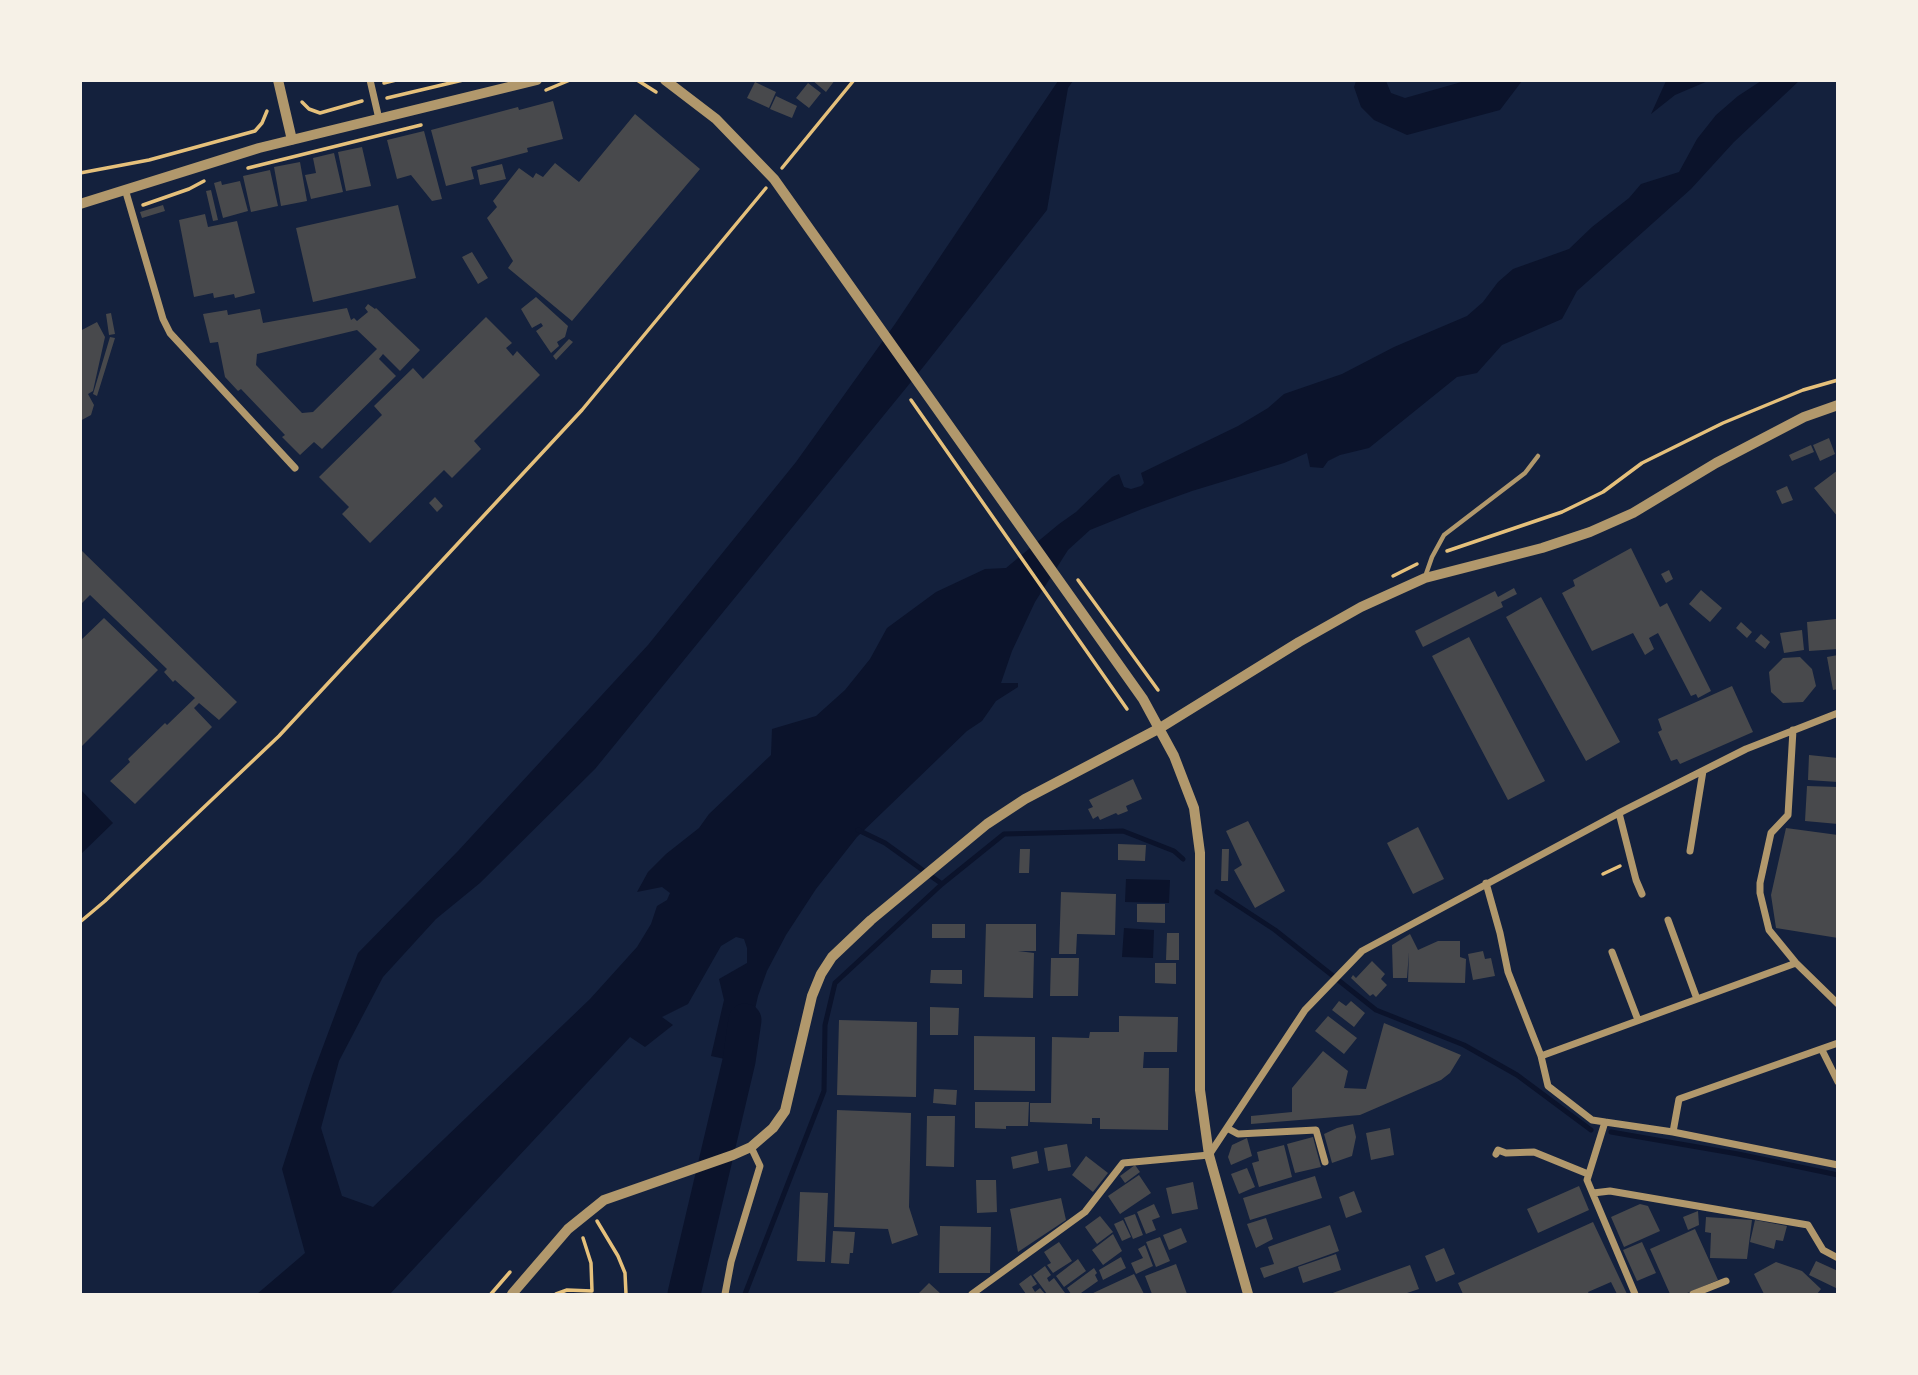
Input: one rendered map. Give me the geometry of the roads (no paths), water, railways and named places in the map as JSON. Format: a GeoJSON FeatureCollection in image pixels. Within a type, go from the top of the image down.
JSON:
{"type":"FeatureCollection","features":[{"type":"Feature","properties":{"kind":"street"},"geometry":{"type":"LineString","coordinates":[[278,80],[292,140]]}},
{"type":"Feature","properties":{"kind":"street"},"geometry":{"type":"LineString","coordinates":[[370,80],[379,119]]}},
{"type":"Feature","properties":{"kind":"street"},"geometry":{"type":"LineString","coordinates":[[80,204],[292,140],[537,80]]}},
{"type":"Feature","properties":{"kind":"street"},"geometry":{"type":"LineString","coordinates":[[665,80],[716,119],[774,179],[1143,699],[1160,728],[1187,786],[1195,808],[1199,833],[1200,1090],[1209,1155],[1248,1294]]}},
{"type":"Feature","properties":{"kind":"street"},"geometry":{"type":"LineString","coordinates":[[125,190],[163,319],[170,333],[295,468]]}},
{"type":"Feature","properties":{"kind":"street"},"geometry":{"type":"LineString","coordinates":[[512,1294],[568,1229],[604,1200],[733,1155],[751,1147],[774,1128],[785,1111],[812,996],[832,957],[871,920],[987,824],[1025,799],[1160,728],[1298,642],[1361,607],[1425,578],[1542,548],[1601,527],[1633,513],[1804,417],[1838,405]]}},
{"type":"Feature","properties":{"kind":"street"},"geometry":{"type":"LineString","coordinates":[[1209,1155],[1305,1010],[1362,951],[1619,813],[1746,749],[1838,713]]}},
{"type":"Feature","properties":{"kind":"street"},"geometry":{"type":"LineString","coordinates":[[1793,730],[1788,815],[1771,833],[1760,883],[1764,912],[1769,930],[1796,963],[1838,1004]]}},
{"type":"Feature","properties":{"kind":"street"},"geometry":{"type":"LineString","coordinates":[[1690,851],[1703,771]]}},
{"type":"Feature","properties":{"kind":"street"},"geometry":{"type":"LineString","coordinates":[[1619,813],[1642,894]]}},
{"type":"Feature","properties":{"kind":"street"},"geometry":{"type":"LineString","coordinates":[[1486,883],[1508,972],[1541,1056],[1548,1086],[1592,1120],[1673,1132],[1838,1165]]}},
{"type":"Feature","properties":{"kind":"street"},"geometry":{"type":"LineString","coordinates":[[1668,920],[1697,999]]}},
{"type":"Feature","properties":{"kind":"street"},"geometry":{"type":"LineString","coordinates":[[1612,951],[1639,1020]]}},
{"type":"Feature","properties":{"kind":"street"},"geometry":{"type":"LineString","coordinates":[[1541,1056],[1796,963]]}},
{"type":"Feature","properties":{"kind":"street"},"geometry":{"type":"LineString","coordinates":[[1673,1132],[1679,1099],[1838,1044]]}},
{"type":"Feature","properties":{"kind":"street"},"geometry":{"type":"LineString","coordinates":[[1822,1050],[1838,1082]]}},
{"type":"Feature","properties":{"kind":"street"},"geometry":{"type":"LineString","coordinates":[[1605,1122],[1587,1180],[1635,1294]]}},
{"type":"Feature","properties":{"kind":"street"},"geometry":{"type":"LineString","coordinates":[[1227,1128],[1238,1134],[1316,1130],[1325,1162]]}},
{"type":"Feature","properties":{"kind":"street"},"geometry":{"type":"LineString","coordinates":[[725,1294],[760,1166],[751,1147]]}},
{"type":"Feature","properties":{"kind":"street"},"geometry":{"type":"LineString","coordinates":[[1496,1154],[1498,1150],[1506,1153],[1534,1152],[1588,1174]]}},
{"type":"Feature","properties":{"kind":"street"},"geometry":{"type":"LineString","coordinates":[[972,1294],[1085,1212],[1123,1163],[1209,1155]]}},
{"type":"Feature","properties":{"kind":"street"},"geometry":{"type":"LineString","coordinates":[[1593,1193],[1610,1191],[1808,1225],[1823,1250],[1838,1258]]}},
{"type":"Feature","properties":{"kind":"street"},"geometry":{"type":"LineString","coordinates":[[1693,1294],[1726,1281]]}},
{"type":"Feature","properties":{"kind":"lane"},"geometry":{"type":"LineString","coordinates":[[1425,578],[1444,535],[1525,473],[1538,456]]}},
{"type":"Feature","properties":{"kind":"water"},"geometry":{"type":"Polygon","coordinates":[[[1666,80],[1708,81],[1675,95],[1651,114],[1666,80]]]}},
{"type":"Feature","properties":{"kind":"water"},"geometry":{"type":"Polygon","coordinates":[[[1058,81],[1073,81],[1068,88],[1047,210],[924,366],[595,769],[480,883],[436,919],[383,977],[339,1061],[321,1128],[342,1196],[373,1207],[590,999],[637,947],[651,924],[657,906],[667,900],[670,893],[662,887],[637,892],[648,872],[699,828],[709,814],[771,755],[772,729],[816,716],[845,690],[870,659],[887,628],[936,592],[985,569],[1006,568],[1076,512],[1112,477],[1119,474],[1124,487],[1131,489],[1141,486],[1144,483],[1141,473],[1238,426],[1268,408],[1284,394],[1342,374],[1394,347],[1467,316],[1513,269],[1569,249],[1629,198],[1641,184],[1679,172],[1697,139],[1716,115],[1738,96],[1761,81],[1799,81],[1734,142],[1691,189],[1577,291],[1562,319],[1502,345],[1477,373],[1457,377],[1369,448],[1340,455],[1328,461],[1323,468],[1310,467],[1307,453],[1284,463],[1192,491],[1090,530],[1068,550],[1035,602],[1012,651],[1001,683],[1018,683],[1018,687],[996,701],[982,721],[967,731],[857,837],[816,889],[786,935],[767,971],[758,996],[743,1063],[711,1056],[724,1000],[719,979],[747,963],[744,939],[736,937],[721,946],[688,1004],[662,1017],[673,1025],[645,1047],[630,1037],[390,1294],[257,1294],[305,1253],[282,1169],[312,1076],[358,953],[458,851],[648,645],[796,462],[895,324],[1058,81]]]}},
{"type":"Feature","properties":{"kind":"water"},"geometry":{"type":"Polygon","coordinates":[[[1356,81],[1386,81],[1391,93],[1405,98],[1465,81],[1522,81],[1500,110],[1407,135],[1374,120],[1361,107],[1354,87],[1356,81]]]}},
{"type":"Feature","properties":{"kind":"water"},"geometry":{"type":"Polygon","coordinates":[[[81,790],[113,823],[81,854],[81,790]]]}},
{"type":"Feature","properties":{"kind":"water"},"geometry":{"type":"Polygon","coordinates":[[[1126,879],[1170,880],[1169,903],[1125,902],[1126,879]]]}},
{"type":"Feature","properties":{"kind":"water"},"geometry":{"type":"Polygon","coordinates":[[[1124,928],[1154,930],[1153,958],[1122,957],[1124,928]]]}},
{"type":"Feature","properties":{"kind":"waterway"},"geometry":{"type":"LineString","coordinates":[[858,830],[885,843],[942,884],[1004,834],[1123,831],[1174,851],[1183,859]]}},
{"type":"Feature","properties":{"kind":"waterway"},"geometry":{"type":"LineString","coordinates":[[745,1294],[824,1091],[825,1025],[835,983],[942,884]]}},
{"type":"Feature","properties":{"kind":"waterway"},"geometry":{"type":"LineString","coordinates":[[1217,892],[1275,930],[1376,1010],[1464,1045],[1517,1075],[1591,1130]]}},
{"type":"Feature","properties":{"kind":"waterway"},"geometry":{"type":"LineString","coordinates":[[684,1294],[739,1061],[745,1020]]}},
{"type":"Feature","properties":{"kind":"waterway"},"geometry":{"type":"LineString","coordinates":[[1611,1132],[1838,1175]]}}]}
